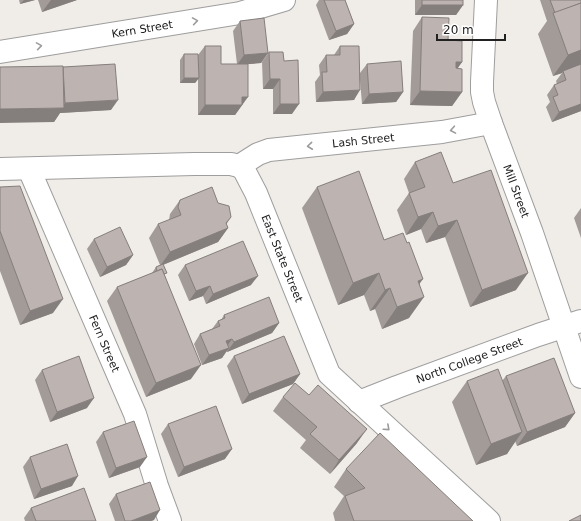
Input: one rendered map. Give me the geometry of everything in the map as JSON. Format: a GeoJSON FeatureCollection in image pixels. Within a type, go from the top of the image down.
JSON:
{"type":"FeatureCollection","features":[{"type":"Feature","properties":{"kind":"street","name":"Kern Street"},"geometry":{"type":"LineString","coordinates":[[0,52],[240,14],[284,0]]}},
{"type":"Feature","properties":{"kind":"street","name":"Mill Street"},"geometry":{"type":"LineString","coordinates":[[486,0],[482,82],[484,102],[532,233],[572,324],[581,377]]}},
{"type":"Feature","properties":{"kind":"street","name":"Lash Street"},"geometry":{"type":"LineString","coordinates":[[239,166],[258,154],[269,150],[442,132],[491,123]]}},
{"type":"Feature","properties":{"kind":"street"},"geometry":{"type":"LineString","coordinates":[[0,169],[194,164],[231,164],[239,166]]}},
{"type":"Feature","properties":{"kind":"street","name":"East State Street"},"geometry":{"type":"LineString","coordinates":[[239,166],[244,170],[256,193],[329,374],[490,521]]}},
{"type":"Feature","properties":{"kind":"street","name":"Fern Street"},"geometry":{"type":"LineString","coordinates":[[29,169],[135,414],[157,486],[170,521]]}},
{"type":"Feature","properties":{"kind":"street","name":"North College Street"},"geometry":{"type":"LineString","coordinates":[[359,402],[572,324]]}},
{"type":"Feature","properties":{"kind":"building"},"geometry":{"type":"Polygon","coordinates":[[[324,0],[345,0],[354,24],[336,31],[324,0]]]}},
{"type":"Feature","properties":{"kind":"building"},"geometry":{"type":"Polygon","coordinates":[[[422,0],[463,0],[463,5],[422,5],[422,0]]]}},
{"type":"Feature","properties":{"kind":"building"},"geometry":{"type":"Polygon","coordinates":[[[550,0],[581,0],[581,3],[555,13],[550,0]]]}},
{"type":"Feature","properties":{"kind":"building"},"geometry":{"type":"Polygon","coordinates":[[[581,3],[581,50],[568,55],[553,13],[581,3]]]}},
{"type":"Feature","properties":{"kind":"building"},"geometry":{"type":"Polygon","coordinates":[[[422,17],[449,18],[448,40],[462,41],[462,62],[456,62],[456,68],[462,69],[462,92],[420,91],[422,17]]]}},
{"type":"Feature","properties":{"kind":"building"},"geometry":{"type":"Polygon","coordinates":[[[264,18],[268,53],[244,55],[240,21],[264,18]]]}},
{"type":"Feature","properties":{"kind":"building"},"geometry":{"type":"Polygon","coordinates":[[[205,46],[221,46],[221,64],[248,64],[248,97],[242,97],[242,105],[205,105],[205,46]]]}},
{"type":"Feature","properties":{"kind":"building"},"geometry":{"type":"Polygon","coordinates":[[[340,46],[359,46],[360,90],[323,92],[322,72],[327,72],[326,55],[340,55],[340,46]]]}},
{"type":"Feature","properties":{"kind":"building"},"geometry":{"type":"Polygon","coordinates":[[[269,52],[283,52],[284,61],[298,60],[299,104],[280,104],[280,79],[270,79],[269,52]]]}},
{"type":"Feature","properties":{"kind":"building"},"geometry":{"type":"Polygon","coordinates":[[[184,54],[198,54],[199,78],[184,78],[184,54]]]}},
{"type":"Feature","properties":{"kind":"building"},"geometry":{"type":"Polygon","coordinates":[[[401,61],[403,92],[369,94],[367,64],[401,61]]]}},
{"type":"Feature","properties":{"kind":"building"},"geometry":{"type":"Polygon","coordinates":[[[115,64],[118,100],[65,103],[63,67],[115,64]]]}},
{"type":"Feature","properties":{"kind":"building"},"geometry":{"type":"Polygon","coordinates":[[[581,64],[581,104],[559,112],[553,97],[558,95],[554,85],[566,80],[563,71],[581,64]]]}},
{"type":"Feature","properties":{"kind":"building"},"geometry":{"type":"Polygon","coordinates":[[[63,66],[64,108],[0,109],[0,67],[63,66]]]}},
{"type":"Feature","properties":{"kind":"building"},"geometry":{"type":"Polygon","coordinates":[[[441,152],[453,183],[491,170],[528,273],[482,290],[457,220],[438,226],[433,212],[418,217],[409,193],[425,187],[415,162],[441,152]]]}},
{"type":"Feature","properties":{"kind":"building"},"geometry":{"type":"Polygon","coordinates":[[[359,171],[384,240],[403,233],[407,243],[409,242],[423,279],[418,281],[424,297],[397,307],[390,288],[385,290],[379,273],[353,283],[317,187],[359,171]]]}},
{"type":"Feature","properties":{"kind":"building"},"geometry":{"type":"Polygon","coordinates":[[[20,186],[63,299],[30,311],[0,231],[0,187],[20,186]]]}},
{"type":"Feature","properties":{"kind":"building"},"geometry":{"type":"Polygon","coordinates":[[[212,187],[218,203],[229,206],[231,217],[226,223],[228,228],[170,252],[158,224],[181,215],[178,207],[180,200],[212,187]]]}},
{"type":"Feature","properties":{"kind":"building"},"geometry":{"type":"Polygon","coordinates":[[[120,227],[133,255],[107,267],[94,239],[120,227]]]}},
{"type":"Feature","properties":{"kind":"building"},"geometry":{"type":"Polygon","coordinates":[[[243,241],[258,276],[213,294],[210,286],[196,291],[185,265],[243,241]]]}},
{"type":"Feature","properties":{"kind":"building"},"geometry":{"type":"Polygon","coordinates":[[[163,264],[167,273],[164,274],[162,269],[157,271],[156,267],[163,264]]]}},
{"type":"Feature","properties":{"kind":"building"},"geometry":{"type":"Polygon","coordinates":[[[162,269],[201,365],[156,383],[117,287],[162,269]]]}},
{"type":"Feature","properties":{"kind":"building"},"geometry":{"type":"Polygon","coordinates":[[[269,297],[279,323],[234,342],[232,339],[226,341],[229,348],[209,355],[200,334],[220,326],[218,321],[225,318],[224,315],[269,297]]]}},
{"type":"Feature","properties":{"kind":"building"},"geometry":{"type":"Polygon","coordinates":[[[284,336],[300,374],[249,394],[234,356],[284,336]]]}},
{"type":"Feature","properties":{"kind":"building"},"geometry":{"type":"Polygon","coordinates":[[[79,356],[94,398],[57,412],[42,370],[79,356]]]}},
{"type":"Feature","properties":{"kind":"building"},"geometry":{"type":"Polygon","coordinates":[[[554,358],[575,413],[527,432],[506,376],[554,358]]]}},
{"type":"Feature","properties":{"kind":"building"},"geometry":{"type":"Polygon","coordinates":[[[498,369],[522,432],[491,444],[467,381],[498,369]]]}},
{"type":"Feature","properties":{"kind":"building"},"geometry":{"type":"Polygon","coordinates":[[[295,383],[309,395],[318,385],[367,429],[339,460],[310,434],[317,427],[283,397],[295,383]]]}},
{"type":"Feature","properties":{"kind":"building"},"geometry":{"type":"Polygon","coordinates":[[[216,406],[232,449],[184,467],[168,424],[216,406]]]}},
{"type":"Feature","properties":{"kind":"building"},"geometry":{"type":"Polygon","coordinates":[[[134,421],[147,457],[116,468],[103,432],[134,421]]]}},
{"type":"Feature","properties":{"kind":"building"},"geometry":{"type":"Polygon","coordinates":[[[380,433],[473,521],[354,521],[345,496],[365,488],[346,469],[380,433]]]}},
{"type":"Feature","properties":{"kind":"building"},"geometry":{"type":"Polygon","coordinates":[[[67,444],[78,476],[41,489],[30,457],[67,444]]]}},
{"type":"Feature","properties":{"kind":"building"},"geometry":{"type":"Polygon","coordinates":[[[150,482],[160,510],[131,521],[125,521],[116,494],[150,482]]]}},
{"type":"Feature","properties":{"kind":"building"},"geometry":{"type":"Polygon","coordinates":[[[84,488],[96,521],[36,521],[31,508],[84,488]]]}},
{"type":"Feature","properties":{"kind":"building"},"geometry":{"type":"Polygon","coordinates":[[[581,515],[581,521],[569,521],[581,515]]]}}]}
